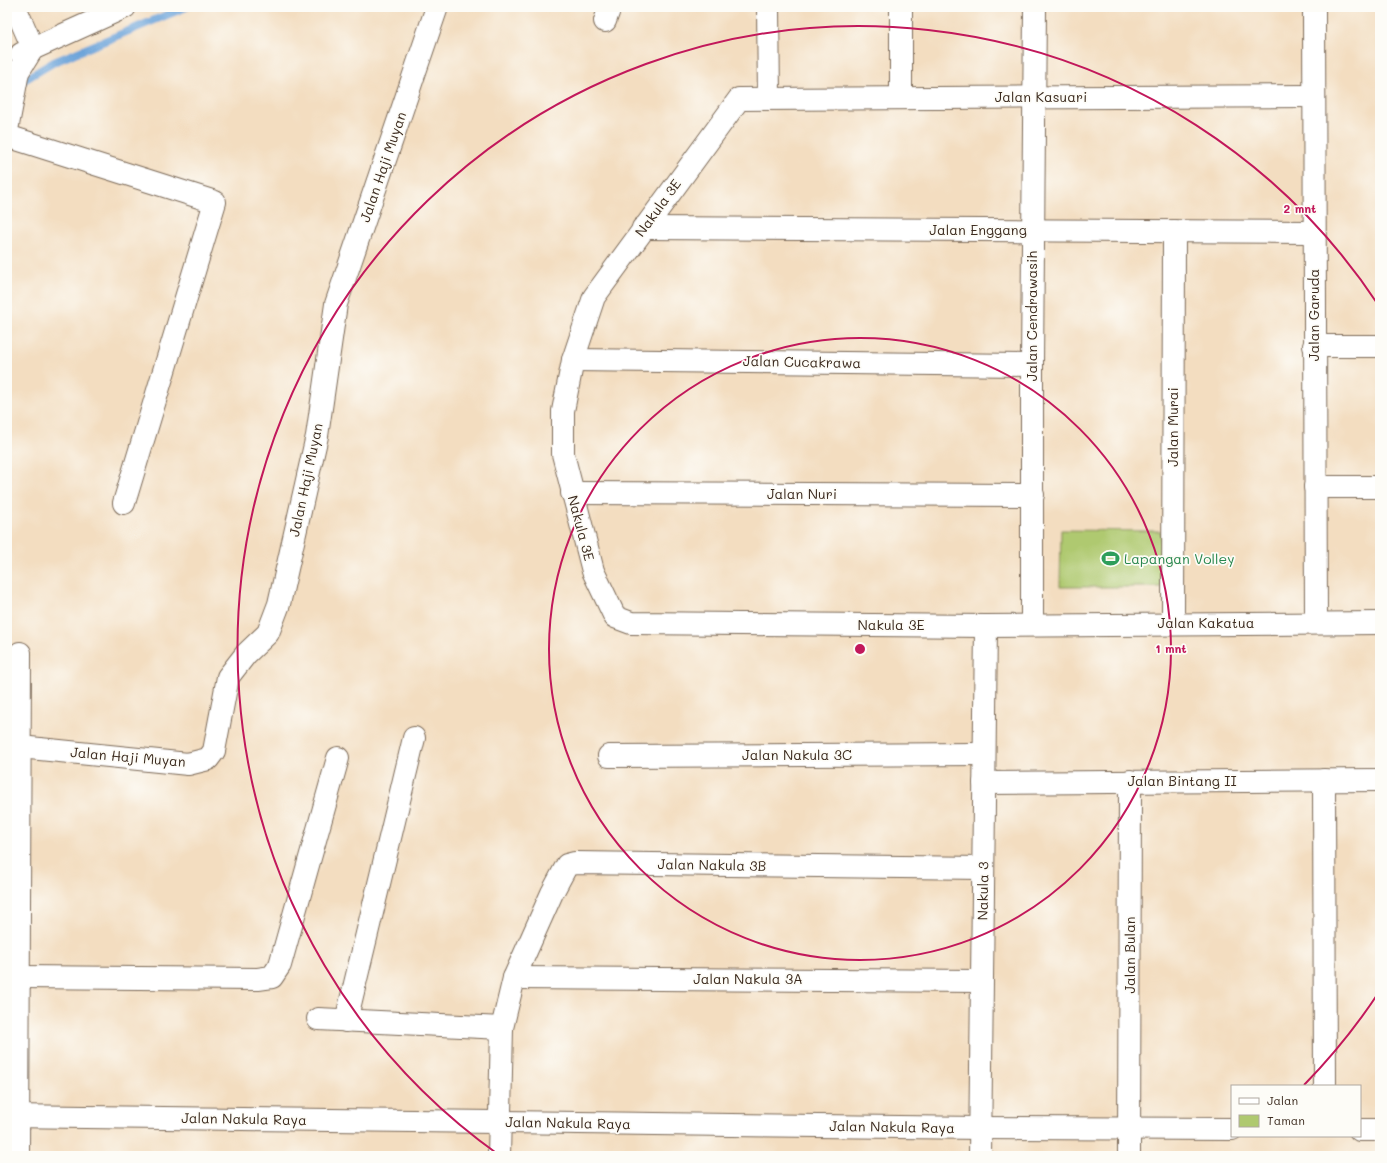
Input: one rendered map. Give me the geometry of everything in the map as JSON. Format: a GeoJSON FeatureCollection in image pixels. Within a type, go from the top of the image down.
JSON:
{"type":"FeatureCollection","features":[{"type":"Feature","properties":{"kind":"street"},"geometry":{"type":"LineString","coordinates":[[15,7],[32,48]]}},
{"type":"Feature","properties":{"kind":"street"},"geometry":{"type":"LineString","coordinates":[[7,130],[12,105],[13,67],[32,48],[125,7]]}},
{"type":"Feature","properties":{"kind":"street","name":"Jalan Haji Muyan"},"geometry":{"type":"LineString","coordinates":[[20,747],[188,764],[208,759],[214,751],[228,677],[246,654],[268,633],[279,604],[317,436],[336,304],[437,7]]}},
{"type":"Feature","properties":{"kind":"street"},"geometry":{"type":"LineString","coordinates":[[768,7],[769,98]]}},
{"type":"Feature","properties":{"kind":"street"},"geometry":{"type":"LineString","coordinates":[[901,7],[901,98]]}},
{"type":"Feature","properties":{"kind":"street","name":"Jalan Cendrawasih"},"geometry":{"type":"LineString","coordinates":[[1032,625],[1032,365],[1035,7]]}},
{"type":"Feature","properties":{"kind":"street","name":"Jalan Garuda"},"geometry":{"type":"LineString","coordinates":[[1314,7],[1316,623]]}},
{"type":"Feature","properties":{"kind":"street","name":"Jalan Kasuari"},"geometry":{"type":"LineString","coordinates":[[769,98],[1314,96]]}},
{"type":"Feature","properties":{"kind":"street","name":"Nakula 3E"},"geometry":{"type":"LineString","coordinates":[[769,98],[739,99],[643,228],[594,297],[573,360],[563,411],[563,454],[593,571],[615,617],[631,623],[986,626],[1032,625]]}},
{"type":"Feature","properties":{"kind":"street"},"geometry":{"type":"LineString","coordinates":[[7,136],[215,202],[124,503]]}},
{"type":"Feature","properties":{"kind":"street","name":"Jalan Enggang"},"geometry":{"type":"LineString","coordinates":[[643,228],[1314,232]]}},
{"type":"Feature","properties":{"kind":"street","name":"Jalan Murai"},"geometry":{"type":"LineString","coordinates":[[1173,624],[1174,231]]}},
{"type":"Feature","properties":{"kind":"street"},"geometry":{"type":"LineString","coordinates":[[1314,346],[1380,346]]}},
{"type":"Feature","properties":{"kind":"street","name":"Jalan Cucakrawa"},"geometry":{"type":"LineString","coordinates":[[573,360],[1032,365]]}},
{"type":"Feature","properties":{"kind":"street"},"geometry":{"type":"LineString","coordinates":[[1315,487],[1380,487]]}},
{"type":"Feature","properties":{"kind":"street","name":"Jalan Nuri"},"geometry":{"type":"LineString","coordinates":[[572,493],[1033,495]]}},
{"type":"Feature","properties":{"kind":"street","name":"Jalan Kakatua"},"geometry":{"type":"LineString","coordinates":[[1032,625],[1380,623]]}},
{"type":"Feature","properties":{"kind":"street","name":"Nakula 3"},"geometry":{"type":"LineString","coordinates":[[980,1156],[986,626]]}},
{"type":"Feature","properties":{"kind":"street"},"geometry":{"type":"LineString","coordinates":[[18,1156],[12,1116],[19,977],[20,653]]}},
{"type":"Feature","properties":{"kind":"street"},"geometry":{"type":"LineString","coordinates":[[346,1021],[414,738]]}},
{"type":"Feature","properties":{"kind":"street","name":"Jalan Nakula 3C"},"geometry":{"type":"LineString","coordinates":[[609,756],[984,754]]}},
{"type":"Feature","properties":{"kind":"street"},"geometry":{"type":"LineString","coordinates":[[19,977],[258,979],[272,977],[280,965],[338,758]]}},
{"type":"Feature","properties":{"kind":"street"},"geometry":{"type":"LineString","coordinates":[[1324,780],[1325,1085]]}},
{"type":"Feature","properties":{"kind":"street","name":"Jalan Bintang II"},"geometry":{"type":"LineString","coordinates":[[984,783],[1380,780]]}},
{"type":"Feature","properties":{"kind":"street","name":"Jalan Bulan"},"geometry":{"type":"LineString","coordinates":[[1129,1156],[1130,781]]}},
{"type":"Feature","properties":{"kind":"street","name":"Jalan Nakula 3B"},"geometry":{"type":"LineString","coordinates":[[499,1156],[502,1028],[514,978],[562,872],[567,865],[575,863],[983,868]]}},
{"type":"Feature","properties":{"kind":"street","name":"Jalan Nakula 3A"},"geometry":{"type":"LineString","coordinates":[[514,978],[982,981]]}},
{"type":"Feature","properties":{"kind":"street"},"geometry":{"type":"LineString","coordinates":[[318,1019],[502,1028]]}},
{"type":"Feature","properties":{"kind":"street","name":"Jalan Nakula Raya"},"geometry":{"type":"LineString","coordinates":[[12,1116],[1231,1130]]}},
{"type":"Feature","properties":{"kind":"street"},"geometry":{"type":"LineString","coordinates":[[1361,1130],[1380,1130]]}},
{"type":"Feature","properties":{"kind":"green space","name":"Lapangan Volley"},"geometry":{"type":"Polygon","coordinates":[[[1061,530],[1161,531],[1161,587],[1060,587],[1061,530]]]}},
{"type":"Feature","properties":{"kind":"waterway"},"geometry":{"type":"LineString","coordinates":[[19,83],[54,62],[186,7]]}},
{"type":"Feature","properties":{"kind":"place","name":"Lapangan Volley"},"geometry":{"type":"Point","coordinates":[1111,559]}}]}
